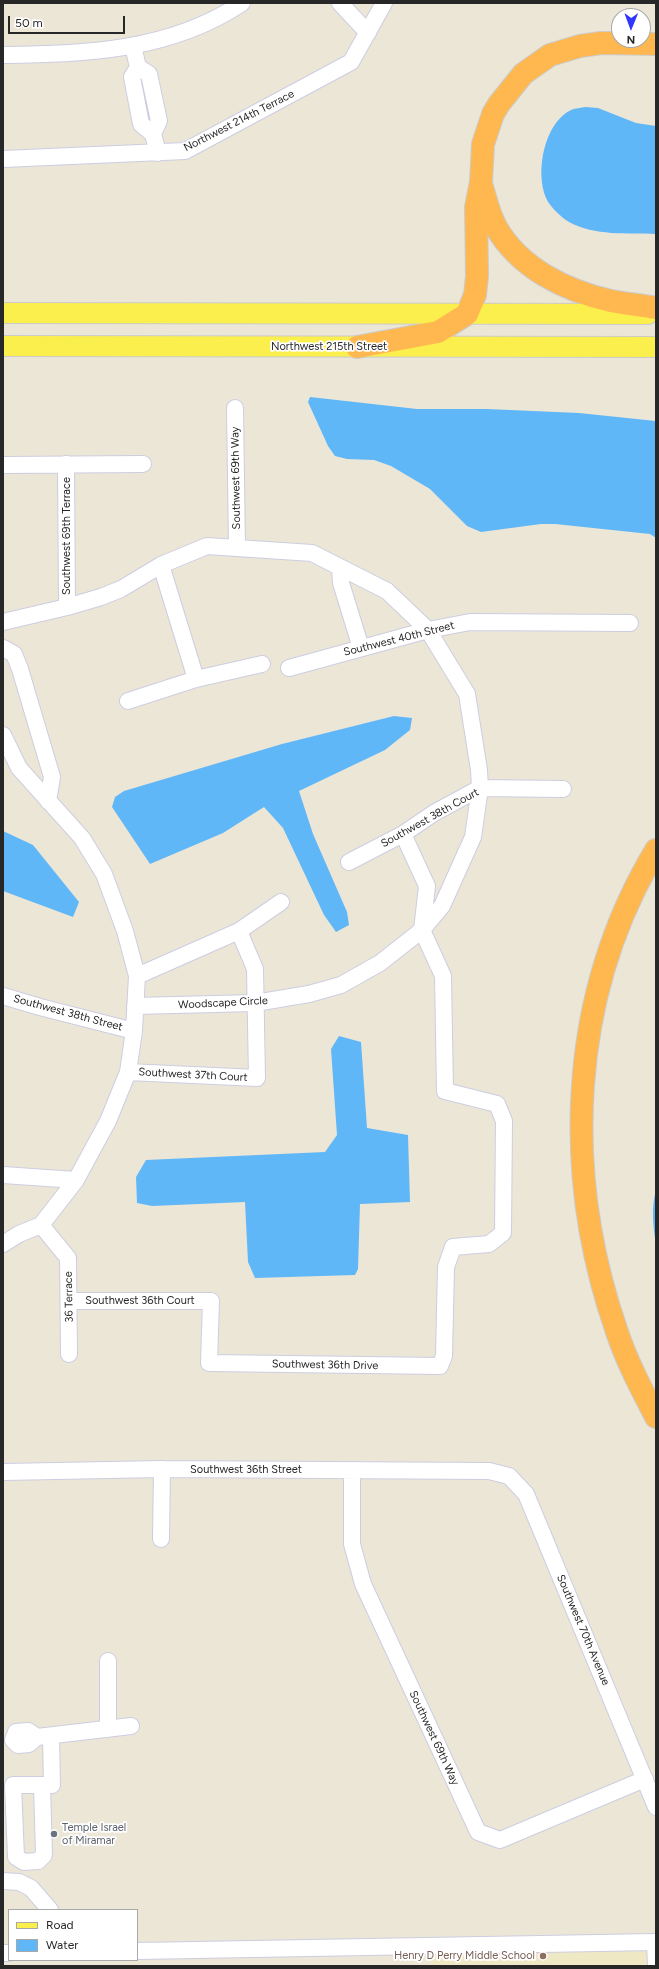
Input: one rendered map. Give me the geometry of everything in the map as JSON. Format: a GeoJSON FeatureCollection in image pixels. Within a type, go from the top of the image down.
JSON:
{"type":"FeatureCollection","features":[{"type":"Feature","properties":{"kind":"highway"},"geometry":{"type":"LineString","coordinates":[[357,347],[438,332],[466,314],[475,295],[477,276],[476,207],[480,182],[482,149],[493,114],[513,85],[533,66],[559,52],[589,44],[656,44]]}},
{"type":"Feature","properties":{"kind":"highway"},"geometry":{"type":"LineString","coordinates":[[480,182],[493,220],[502,236],[513,249],[536,270],[559,283],[590,295],[656,308]]}},
{"type":"Feature","properties":{"kind":"highway"},"geometry":{"type":"LineString","coordinates":[[656,850],[627,904],[613,938],[601,974],[587,1041],[582,1080],[581,1122],[584,1190],[588,1226],[597,1267],[617,1334],[629,1363],[656,1417]]}},
{"type":"Feature","properties":{"kind":"main road"},"geometry":{"type":"LineString","coordinates":[[3,313],[656,314]]}},
{"type":"Feature","properties":{"kind":"main road","name":"Northwest 215th Street"},"geometry":{"type":"LineString","coordinates":[[3,346],[656,347]]}},
{"type":"Feature","properties":{"kind":"street"},"geometry":{"type":"LineString","coordinates":[[3,55],[100,52],[150,43],[193,28],[242,3]]}},
{"type":"Feature","properties":{"kind":"street"},"geometry":{"type":"LineString","coordinates":[[340,3],[368,33]]}},
{"type":"Feature","properties":{"kind":"street","name":"Northwest 214th Terrace"},"geometry":{"type":"LineString","coordinates":[[3,159],[185,151],[351,62],[384,3]]}},
{"type":"Feature","properties":{"kind":"street"},"geometry":{"type":"LineString","coordinates":[[133,46],[138,67],[149,74],[159,121],[153,134],[158,153]]}},
{"type":"Feature","properties":{"kind":"street","name":"Southwest 69th Way"},"geometry":{"type":"LineString","coordinates":[[235,408],[237,548]]}},
{"type":"Feature","properties":{"kind":"street","name":"Southwest 69th Terrace"},"geometry":{"type":"LineString","coordinates":[[66,464],[67,607]]}},
{"type":"Feature","properties":{"kind":"street"},"geometry":{"type":"LineString","coordinates":[[3,465],[143,464]]}},
{"type":"Feature","properties":{"kind":"street","name":"Woodscape Circle"},"geometry":{"type":"LineString","coordinates":[[3,622],[67,607],[121,589],[161,565],[207,546],[312,553],[387,591],[428,630],[467,694],[479,770],[480,788],[473,837],[442,906],[422,930],[380,963],[341,985],[309,994],[255,1003],[136,1006]]}},
{"type":"Feature","properties":{"kind":"street"},"geometry":{"type":"LineString","coordinates":[[161,565],[196,679]]}},
{"type":"Feature","properties":{"kind":"street"},"geometry":{"type":"LineString","coordinates":[[340,567],[342,583],[361,648]]}},
{"type":"Feature","properties":{"kind":"street","name":"Southwest 40th Street"},"geometry":{"type":"LineString","coordinates":[[289,668],[428,630],[470,622],[630,623]]}},
{"type":"Feature","properties":{"kind":"street"},"geometry":{"type":"LineString","coordinates":[[3,648],[14,654],[46,755],[52,776],[48,801]]}},
{"type":"Feature","properties":{"kind":"street"},"geometry":{"type":"LineString","coordinates":[[128,701],[196,679],[262,664]]}},
{"type":"Feature","properties":{"kind":"street"},"geometry":{"type":"LineString","coordinates":[[3,736],[19,768],[82,838],[104,874],[125,931],[137,976],[134,1031],[128,1072],[108,1121],[76,1180],[41,1225],[19,1234],[3,1244]]}},
{"type":"Feature","properties":{"kind":"street","name":"Southwest 38th Court"},"geometry":{"type":"LineString","coordinates":[[349,862],[403,834],[434,813],[480,788],[563,789]]}},
{"type":"Feature","properties":{"kind":"street"},"geometry":{"type":"LineString","coordinates":[[403,834],[428,886],[422,930]]}},
{"type":"Feature","properties":{"kind":"street"},"geometry":{"type":"LineString","coordinates":[[137,976],[239,931],[281,902]]}},
{"type":"Feature","properties":{"kind":"street","name":"Southwest 36th Drive"},"geometry":{"type":"LineString","coordinates":[[209,1363],[440,1366],[444,1356],[446,1267],[453,1248],[489,1244],[503,1233],[504,1121],[497,1104],[445,1091],[443,976],[422,930]]}},
{"type":"Feature","properties":{"kind":"street"},"geometry":{"type":"LineString","coordinates":[[239,931],[255,969],[255,1003]]}},
{"type":"Feature","properties":{"kind":"street","name":"Southwest 38th Street"},"geometry":{"type":"LineString","coordinates":[[3,996],[134,1031]]}},
{"type":"Feature","properties":{"kind":"street","name":"Southwest 37th Court"},"geometry":{"type":"LineString","coordinates":[[128,1072],[257,1078],[255,1003]]}},
{"type":"Feature","properties":{"kind":"street"},"geometry":{"type":"LineString","coordinates":[[3,1175],[76,1180]]}},
{"type":"Feature","properties":{"kind":"street","name":"36 Terrace"},"geometry":{"type":"LineString","coordinates":[[41,1225],[68,1258],[69,1354]]}},
{"type":"Feature","properties":{"kind":"street","name":"Southwest 36th Court"},"geometry":{"type":"LineString","coordinates":[[69,1301],[211,1301],[209,1363]]}},
{"type":"Feature","properties":{"kind":"street"},"geometry":{"type":"LineString","coordinates":[[161,1539],[162,1470]]}},
{"type":"Feature","properties":{"kind":"street","name":"Southwest 36th Street"},"geometry":{"type":"LineString","coordinates":[[3,1472],[162,1470],[489,1471]]}},
{"type":"Feature","properties":{"kind":"street","name":"Southwest 69th Way"},"geometry":{"type":"LineString","coordinates":[[352,1470],[352,1544],[363,1584],[478,1832],[500,1840],[645,1779]]}},
{"type":"Feature","properties":{"kind":"street","name":"Southwest 70th Avenue"},"geometry":{"type":"LineString","coordinates":[[489,1471],[509,1476],[526,1494],[656,1808]]}},
{"type":"Feature","properties":{"kind":"street"},"geometry":{"type":"LineString","coordinates":[[108,1661],[108,1729]]}},
{"type":"Feature","properties":{"kind":"street"},"geometry":{"type":"LineString","coordinates":[[8,1740],[18,1745],[29,1744],[44,1736],[131,1726]]}},
{"type":"Feature","properties":{"kind":"street"},"geometry":{"type":"LineString","coordinates":[[42,1785],[44,1854],[38,1861],[24,1862],[16,1857],[13,1786],[42,1785],[52,1785],[44,1736]]}},
{"type":"Feature","properties":{"kind":"street"},"geometry":{"type":"LineString","coordinates":[[3,1881],[19,1882],[31,1888],[49,1909]]}},
{"type":"Feature","properties":{"kind":"street"},"geometry":{"type":"LineString","coordinates":[[138,1951],[656,1942],[656,1966]]}},
{"type":"Feature","properties":{"kind":"shaded area","name":"Henry D Perry Middle School"},"geometry":{"type":"Polygon","coordinates":[[[656,1942],[656,1966],[370,1966],[430,1965],[431,1947],[656,1942]]]}},
{"type":"Feature","properties":{"kind":"water"},"geometry":{"type":"Polygon","coordinates":[[[586,107],[598,108],[636,123],[656,126],[656,234],[611,233],[589,230],[569,222],[553,208],[546,198],[541,175],[544,149],[548,137],[562,116],[573,109],[586,107]]]}},
{"type":"Feature","properties":{"kind":"water"},"geometry":{"type":"Polygon","coordinates":[[[310,397],[417,409],[487,409],[579,413],[656,421],[656,538],[650,534],[555,524],[541,524],[481,532],[467,526],[430,489],[391,466],[374,460],[347,459],[335,456],[328,446],[308,402],[310,397]]]}},
{"type":"Feature","properties":{"kind":"water"},"geometry":{"type":"Polygon","coordinates":[[[394,716],[412,718],[410,730],[385,750],[299,791],[313,834],[347,912],[349,925],[336,932],[324,915],[283,828],[264,807],[223,833],[150,864],[112,807],[115,797],[124,791],[282,744],[394,716]]]}},
{"type":"Feature","properties":{"kind":"water"},"geometry":{"type":"Polygon","coordinates":[[[3,831],[33,845],[79,902],[73,917],[3,891],[3,831]]]}},
{"type":"Feature","properties":{"kind":"water"},"geometry":{"type":"Polygon","coordinates":[[[339,1036],[361,1042],[367,1128],[408,1135],[410,1202],[360,1204],[358,1269],[355,1275],[255,1278],[248,1262],[245,1202],[152,1206],[137,1203],[136,1177],[146,1160],[325,1152],[337,1135],[331,1049],[339,1036]]]}},
{"type":"Feature","properties":{"kind":"water"},"geometry":{"type":"Polygon","coordinates":[[[656,1190],[656,1244],[653,1204],[656,1190]]]}},
{"type":"Feature","properties":{"kind":"place","name":"Temple Israel of Miramar"},"geometry":{"type":"Point","coordinates":[54,1834]}},
{"type":"Feature","properties":{"kind":"place","name":"Henry D Perry Middle School"},"geometry":{"type":"Point","coordinates":[543,1956]}}]}
